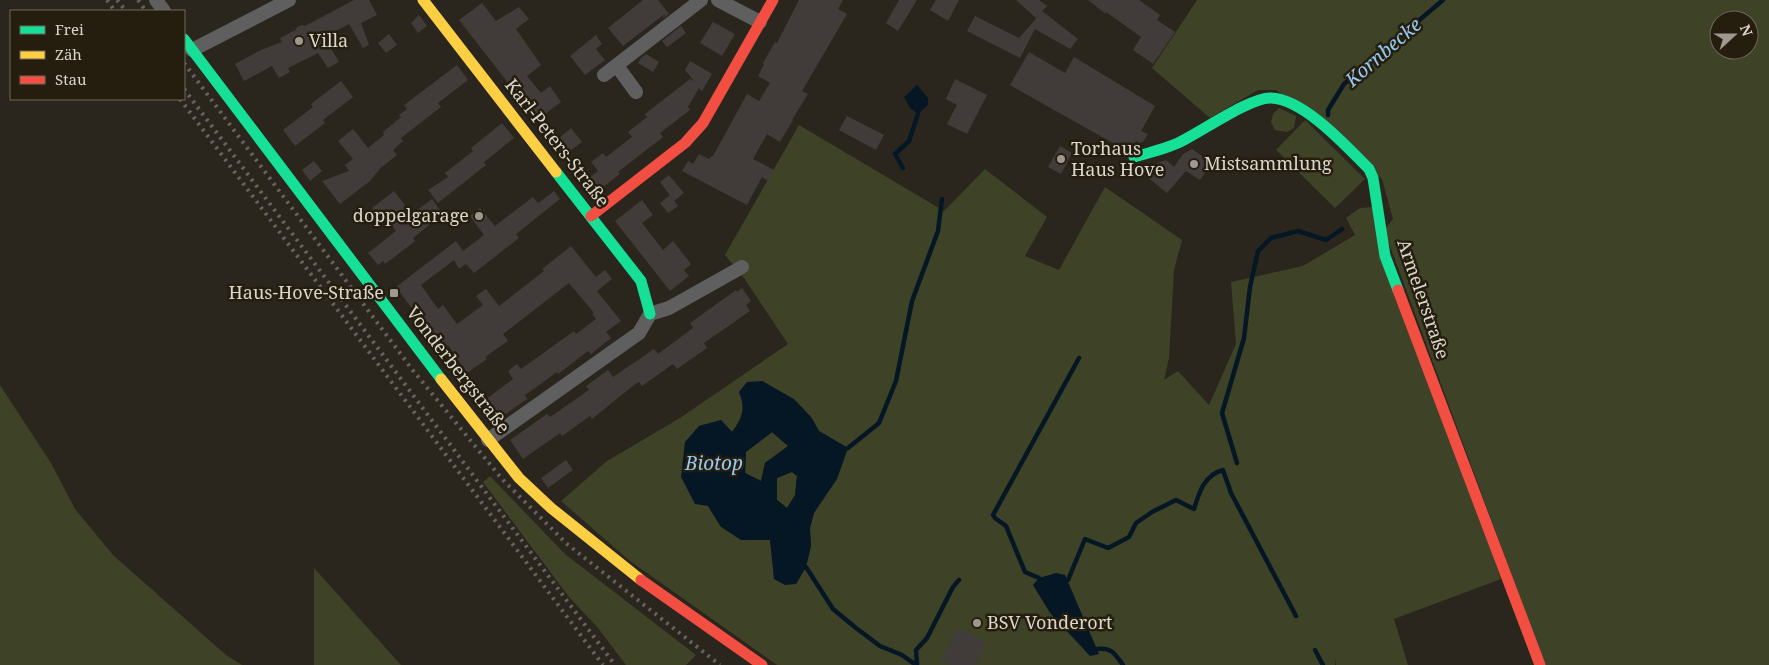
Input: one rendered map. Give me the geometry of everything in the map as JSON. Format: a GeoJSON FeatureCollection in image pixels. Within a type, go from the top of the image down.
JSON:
{"type":"FeatureCollection","features":[{"type":"Feature","properties":{"kind":"street"},"geometry":{"type":"LineString","coordinates":[[188,45],[289,0]]}},
{"type":"Feature","properties":{"kind":"street","name":"Karl-Peters-Straße"},"geometry":{"type":"LineString","coordinates":[[423,0],[641,281],[650,314]]}},
{"type":"Feature","properties":{"kind":"street"},"geometry":{"type":"LineString","coordinates":[[604,75],[701,0]]}},
{"type":"Feature","properties":{"kind":"street"},"geometry":{"type":"LineString","coordinates":[[718,0],[760,22]]}},
{"type":"Feature","properties":{"kind":"street"},"geometry":{"type":"LineString","coordinates":[[591,216],[685,143],[703,122],[773,0]]}},
{"type":"Feature","properties":{"kind":"street","name":"Vonderbergstraße"},"geometry":{"type":"LineString","coordinates":[[188,45],[420,353],[519,478],[544,502],[625,569],[762,665]]}},
{"type":"Feature","properties":{"kind":"street"},"geometry":{"type":"LineString","coordinates":[[617,66],[636,92]]}},
{"type":"Feature","properties":{"kind":"street","name":"Armelerstraße"},"geometry":{"type":"LineString","coordinates":[[1134,157],[1177,143],[1256,101],[1270,98],[1295,105],[1323,125],[1369,169],[1373,178],[1385,256],[1540,665]]}},
{"type":"Feature","properties":{"kind":"street"},"geometry":{"type":"LineString","coordinates":[[488,440],[639,333],[650,314],[669,308],[742,267]]}},
{"type":"Feature","properties":{"kind":"green space"},"geometry":{"type":"Polygon","coordinates":[[[1197,0],[1769,0],[1769,665],[1545,665],[1384,230],[1393,219],[1382,179],[1276,90],[1258,90],[1210,118],[1152,68],[1197,0]]]}},
{"type":"Feature","properties":{"kind":"green space"},"geometry":{"type":"Polygon","coordinates":[[[1279,108],[1296,116],[1294,128],[1287,132],[1275,130],[1271,122],[1273,114],[1279,108]]]}},
{"type":"Feature","properties":{"kind":"green space"},"geometry":{"type":"Polygon","coordinates":[[[1305,120],[1365,179],[1335,208],[1276,150],[1305,120]]]}},
{"type":"Feature","properties":{"kind":"green space"},"geometry":{"type":"Polygon","coordinates":[[[799,125],[944,211],[985,169],[1047,217],[1025,256],[1059,270],[1105,187],[1182,240],[1174,270],[1169,358],[1164,380],[1178,371],[1209,405],[1236,344],[1231,282],[1303,266],[1355,235],[1346,218],[1360,208],[1373,207],[1501,579],[1394,619],[1408,665],[1336,665],[1335,658],[1335,665],[777,665],[630,561],[561,501],[607,461],[680,418],[788,344],[744,278],[725,255],[799,125]],[[762,381],[739,392],[742,413],[732,432],[721,420],[699,426],[708,506],[721,527],[770,540],[772,557],[796,584],[806,567],[811,546],[810,528],[814,513],[848,448],[819,431],[811,417],[776,389],[762,381]]]}},
{"type":"Feature","properties":{"kind":"green space"},"geometry":{"type":"Polygon","coordinates":[[[0,385],[51,463],[75,509],[113,555],[226,655],[242,665],[0,665],[0,385]]]}},
{"type":"Feature","properties":{"kind":"green space"},"geometry":{"type":"Polygon","coordinates":[[[772,432],[788,446],[765,463],[761,481],[745,473],[746,452],[772,432]]]}},
{"type":"Feature","properties":{"kind":"green space"},"geometry":{"type":"Polygon","coordinates":[[[792,472],[797,476],[795,495],[787,508],[777,500],[777,478],[792,472]]]}},
{"type":"Feature","properties":{"kind":"green space"},"geometry":{"type":"Polygon","coordinates":[[[490,476],[565,554],[696,655],[686,665],[626,665],[598,628],[569,597],[483,482],[490,476]]]}},
{"type":"Feature","properties":{"kind":"green space"},"geometry":{"type":"Polygon","coordinates":[[[314,568],[401,665],[314,665],[314,568]]]}},
{"type":"Feature","properties":{"kind":"water"},"geometry":{"type":"Polygon","coordinates":[[[917,85],[928,98],[928,105],[918,114],[910,108],[904,97],[917,85]]]}},
{"type":"Feature","properties":{"kind":"water","name":"Biotop"},"geometry":{"type":"Polygon","coordinates":[[[762,381],[794,399],[811,417],[819,431],[848,448],[837,479],[814,513],[810,528],[811,546],[806,567],[796,584],[785,585],[774,579],[770,540],[741,540],[721,527],[708,506],[695,504],[681,477],[685,442],[699,426],[721,420],[732,432],[739,422],[743,408],[739,392],[747,382],[762,381]],[[772,432],[746,452],[745,473],[761,481],[765,463],[788,446],[772,432]],[[792,472],[777,478],[777,500],[787,508],[795,495],[797,476],[792,472]]]}},
{"type":"Feature","properties":{"kind":"water"},"geometry":{"type":"Polygon","coordinates":[[[1056,573],[1065,575],[1099,654],[1090,656],[1050,613],[1033,585],[1039,578],[1056,573]]]}},
{"type":"Feature","properties":{"kind":"building"},"geometry":{"type":"Polygon","coordinates":[[[354,0],[369,0],[377,15],[361,23],[369,45],[363,48],[349,24],[324,37],[339,62],[328,68],[318,53],[288,68],[290,72],[279,78],[272,66],[244,81],[235,64],[261,50],[282,42],[280,38],[296,30],[297,27],[305,26],[354,0]]]}},
{"type":"Feature","properties":{"kind":"building"},"geometry":{"type":"Polygon","coordinates":[[[643,0],[658,0],[669,14],[662,19],[666,13],[623,46],[608,28],[643,0]]]}},
{"type":"Feature","properties":{"kind":"building"},"geometry":{"type":"Polygon","coordinates":[[[799,0],[843,0],[838,9],[847,14],[802,91],[808,94],[780,142],[767,134],[753,159],[774,170],[768,181],[762,177],[747,205],[682,171],[688,161],[693,164],[699,154],[709,159],[713,156],[747,94],[759,101],[770,83],[758,76],[763,63],[775,42],[777,43],[799,0]]]}},
{"type":"Feature","properties":{"kind":"building"},"geometry":{"type":"Polygon","coordinates":[[[899,0],[917,0],[898,31],[886,23],[899,0]]]}},
{"type":"Feature","properties":{"kind":"building"},"geometry":{"type":"Polygon","coordinates":[[[936,0],[959,0],[948,21],[930,10],[936,0]]]}},
{"type":"Feature","properties":{"kind":"building"},"geometry":{"type":"Polygon","coordinates":[[[1016,0],[1039,0],[1047,6],[1042,11],[1078,39],[1070,49],[1035,29],[1020,58],[967,31],[975,16],[1019,38],[1041,13],[1036,18],[1016,0]]]}},
{"type":"Feature","properties":{"kind":"building"},"geometry":{"type":"Polygon","coordinates":[[[1088,0],[1139,0],[1160,15],[1157,20],[1175,32],[1153,64],[1133,50],[1141,37],[1088,0]]]}},
{"type":"Feature","properties":{"kind":"building"},"geometry":{"type":"Polygon","coordinates":[[[482,3],[496,21],[519,7],[529,19],[516,29],[541,65],[527,76],[541,93],[550,86],[561,102],[537,120],[514,88],[459,20],[482,3]]]}},
{"type":"Feature","properties":{"kind":"building"},"geometry":{"type":"Polygon","coordinates":[[[419,15],[427,26],[418,33],[411,23],[419,15]]]}},
{"type":"Feature","properties":{"kind":"building"},"geometry":{"type":"Polygon","coordinates":[[[713,22],[735,34],[722,56],[700,43],[713,22]]]}},
{"type":"Feature","properties":{"kind":"building"},"geometry":{"type":"Polygon","coordinates":[[[681,26],[686,33],[667,47],[662,41],[681,26]]]}},
{"type":"Feature","properties":{"kind":"building"},"geometry":{"type":"Polygon","coordinates":[[[389,34],[397,45],[386,53],[378,43],[389,34]]]}},
{"type":"Feature","properties":{"kind":"building"},"geometry":{"type":"Polygon","coordinates":[[[596,35],[602,44],[596,49],[605,60],[585,75],[570,56],[596,35]]]}},
{"type":"Feature","properties":{"kind":"building"},"geometry":{"type":"Polygon","coordinates":[[[1029,52],[1065,73],[1074,57],[1155,106],[1141,131],[1148,134],[1143,142],[1136,141],[1125,150],[1010,85],[1029,52]]]}},
{"type":"Feature","properties":{"kind":"building"},"geometry":{"type":"Polygon","coordinates":[[[646,54],[659,62],[653,72],[638,63],[646,54]]]}},
{"type":"Feature","properties":{"kind":"building"},"geometry":{"type":"Polygon","coordinates":[[[690,61],[712,74],[702,91],[699,88],[688,107],[690,110],[660,133],[663,137],[618,172],[620,174],[594,194],[584,182],[598,171],[591,162],[603,153],[606,157],[632,137],[628,132],[647,117],[645,114],[690,79],[694,81],[685,70],[690,61]]]}},
{"type":"Feature","properties":{"kind":"building"},"geometry":{"type":"Polygon","coordinates":[[[457,65],[468,80],[438,103],[441,107],[401,138],[403,141],[393,150],[397,155],[382,166],[370,181],[340,204],[322,181],[349,171],[345,165],[353,159],[338,141],[353,129],[368,148],[401,117],[399,115],[407,109],[404,105],[457,65]]]}},
{"type":"Feature","properties":{"kind":"building"},"geometry":{"type":"Polygon","coordinates":[[[955,79],[987,95],[967,134],[947,124],[957,105],[946,99],[955,79]]]}},
{"type":"Feature","properties":{"kind":"building"},"geometry":{"type":"Polygon","coordinates":[[[341,81],[353,97],[323,120],[325,123],[295,146],[283,130],[313,107],[311,104],[341,81]]]}},
{"type":"Feature","properties":{"kind":"building"},"geometry":{"type":"Polygon","coordinates":[[[847,116],[884,135],[876,150],[839,130],[847,116]]]}},
{"type":"Feature","properties":{"kind":"building"},"geometry":{"type":"Polygon","coordinates":[[[502,123],[514,138],[484,162],[486,165],[438,203],[428,190],[448,177],[445,173],[473,151],[471,148],[502,123]]]}},
{"type":"Feature","properties":{"kind":"building"},"geometry":{"type":"Polygon","coordinates":[[[571,128],[582,142],[564,155],[554,142],[571,128]]]}},
{"type":"Feature","properties":{"kind":"building","name":"Torhaus Haus Hove"},"geometry":{"type":"Polygon","coordinates":[[[1060,146],[1072,153],[1061,174],[1048,167],[1060,146]]]}},
{"type":"Feature","properties":{"kind":"building"},"geometry":{"type":"Polygon","coordinates":[[[1192,149],[1212,163],[1200,180],[1186,171],[1167,193],[1146,176],[1158,163],[1166,160],[1174,167],[1183,154],[1192,149]]]}},
{"type":"Feature","properties":{"kind":"building"},"geometry":{"type":"Polygon","coordinates":[[[314,161],[322,171],[310,181],[302,170],[314,161]]]}},
{"type":"Feature","properties":{"kind":"building"},"geometry":{"type":"Polygon","coordinates":[[[669,175],[684,193],[674,201],[660,182],[669,175]]]}},
{"type":"Feature","properties":{"kind":"building"},"geometry":{"type":"Polygon","coordinates":[[[394,191],[412,214],[432,199],[443,214],[413,238],[415,241],[401,252],[385,264],[383,261],[378,265],[368,253],[396,231],[382,214],[379,217],[372,208],[394,191]]]}},
{"type":"Feature","properties":{"kind":"building"},"geometry":{"type":"Polygon","coordinates":[[[554,191],[560,199],[516,234],[519,238],[474,273],[466,264],[459,269],[454,260],[421,285],[438,309],[443,305],[457,324],[483,305],[476,296],[486,289],[499,306],[544,271],[542,269],[571,246],[596,277],[605,270],[612,279],[597,291],[621,321],[606,332],[611,338],[591,354],[588,351],[558,374],[557,372],[525,395],[527,399],[497,420],[490,410],[484,414],[478,405],[513,379],[508,371],[517,364],[521,369],[574,331],[576,334],[596,319],[592,314],[594,313],[569,283],[503,334],[508,341],[485,357],[487,359],[467,373],[448,345],[444,348],[424,319],[421,321],[396,287],[456,241],[463,251],[484,235],[470,216],[480,208],[495,226],[533,197],[538,203],[554,191]]]}},
{"type":"Feature","properties":{"kind":"building"},"geometry":{"type":"Polygon","coordinates":[[[670,195],[678,206],[668,213],[660,203],[670,195]]]}},
{"type":"Feature","properties":{"kind":"building"},"geometry":{"type":"Polygon","coordinates":[[[642,200],[653,215],[642,223],[663,250],[673,241],[691,264],[684,270],[689,276],[670,291],[615,221],[642,200]]]}},
{"type":"Feature","properties":{"kind":"building"},"geometry":{"type":"Polygon","coordinates":[[[742,288],[751,301],[746,305],[750,311],[704,343],[707,348],[677,369],[673,364],[642,386],[639,382],[634,385],[592,419],[590,416],[562,436],[560,433],[523,459],[510,440],[547,414],[550,417],[589,390],[586,386],[608,370],[613,377],[654,349],[658,354],[693,328],[690,323],[736,290],[737,292],[742,288]]]}},
{"type":"Feature","properties":{"kind":"building"},"geometry":{"type":"Polygon","coordinates":[[[566,460],[573,470],[548,488],[541,478],[566,460]]]}},
{"type":"Feature","properties":{"kind":"building"},"geometry":{"type":"Polygon","coordinates":[[[958,628],[986,642],[975,665],[950,665],[941,660],[958,628]]]}},
{"type":"Feature","properties":{"kind":"waterway","name":"Kornbecke"},"geometry":{"type":"LineString","coordinates":[[1328,115],[1328,110],[1344,84],[1443,0]]}},
{"type":"Feature","properties":{"kind":"waterway"},"geometry":{"type":"LineString","coordinates":[[903,168],[895,154],[909,141],[918,114]]}},
{"type":"Feature","properties":{"kind":"waterway"},"geometry":{"type":"LineString","coordinates":[[848,448],[879,423],[896,381],[912,301],[938,231],[942,199]]}},
{"type":"Feature","properties":{"kind":"waterway"},"geometry":{"type":"LineString","coordinates":[[1237,463],[1222,413],[1244,338],[1250,287],[1258,251],[1271,238],[1298,231],[1326,240],[1342,229]]}},
{"type":"Feature","properties":{"kind":"waterway"},"geometry":{"type":"LineString","coordinates":[[1039,578],[1025,572],[1006,526],[993,515],[1079,358]]}},
{"type":"Feature","properties":{"kind":"waterway"},"geometry":{"type":"LineString","coordinates":[[1068,580],[1085,539],[1108,548],[1129,537],[1136,523],[1152,512],[1176,500],[1194,509],[1203,485],[1211,476],[1223,470],[1231,493],[1296,616]]}},
{"type":"Feature","properties":{"kind":"waterway"},"geometry":{"type":"LineString","coordinates":[[806,567],[833,609],[880,646],[902,655],[916,665]]}},
{"type":"Feature","properties":{"kind":"waterway"},"geometry":{"type":"LineString","coordinates":[[917,665],[916,650],[927,638],[953,587],[959,580]]}},
{"type":"Feature","properties":{"kind":"waterway"},"geometry":{"type":"LineString","coordinates":[[1097,649],[1110,650],[1123,665]]}},
{"type":"Feature","properties":{"kind":"waterway"},"geometry":{"type":"LineString","coordinates":[[1315,650],[1323,665]]}},
{"type":"Feature","properties":{"kind":"railway"},"geometry":{"type":"LineString","coordinates":[[107,0],[114,10]]}},
{"type":"Feature","properties":{"kind":"railway"},"geometry":{"type":"LineString","coordinates":[[117,0],[125,10]]}},
{"type":"Feature","properties":{"kind":"railway"},"geometry":{"type":"LineString","coordinates":[[138,0],[145,10]]}},
{"type":"Feature","properties":{"kind":"railway"},"geometry":{"type":"LineString","coordinates":[[185,64],[411,368],[502,479],[567,544],[720,665]]}},
{"type":"Feature","properties":{"kind":"railway"},"geometry":{"type":"LineString","coordinates":[[185,90],[615,665]]}},
{"type":"Feature","properties":{"kind":"railway"},"geometry":{"type":"LineString","coordinates":[[181,100],[603,665]]}},
{"type":"Feature","properties":{"kind":"traffic: fast"},"geometry":{"type":"LineString","coordinates":[[185,40],[441,379]]}},
{"type":"Feature","properties":{"kind":"traffic: fast"},"geometry":{"type":"LineString","coordinates":[[1134,157],[1178,143],[1238,109],[1262,99],[1284,100],[1297,106],[1337,137],[1369,169],[1373,178],[1385,256],[1398,290]]}},
{"type":"Feature","properties":{"kind":"traffic: fast"},"geometry":{"type":"LineString","coordinates":[[556,172],[641,281],[650,314]]}},
{"type":"Feature","properties":{"kind":"traffic: slow"},"geometry":{"type":"LineString","coordinates":[[423,0],[556,172]]}},
{"type":"Feature","properties":{"kind":"traffic: slow"},"geometry":{"type":"LineString","coordinates":[[441,379],[519,478],[551,508],[641,580]]}},
{"type":"Feature","properties":{"kind":"traffic: jam"},"geometry":{"type":"LineString","coordinates":[[591,216],[685,143],[703,123],[773,0]]}},
{"type":"Feature","properties":{"kind":"traffic: jam"},"geometry":{"type":"LineString","coordinates":[[1398,290],[1540,665]]}},
{"type":"Feature","properties":{"kind":"traffic: jam"},"geometry":{"type":"LineString","coordinates":[[641,580],[762,665]]}},
{"type":"Feature","properties":{"kind":"place","name":"Villa"},"geometry":{"type":"Point","coordinates":[299,41]}},
{"type":"Feature","properties":{"kind":"place","name":"Torhaus Haus Hove"},"geometry":{"type":"Point","coordinates":[1061,159]}},
{"type":"Feature","properties":{"kind":"place","name":"Mistsammlung"},"geometry":{"type":"Point","coordinates":[1194,164]}},
{"type":"Feature","properties":{"kind":"place","name":"doppelgarage"},"geometry":{"type":"Point","coordinates":[479,216]}},
{"type":"Feature","properties":{"kind":"place","name":"Haus-Hove-Straße"},"geometry":{"type":"Point","coordinates":[394,293]}},
{"type":"Feature","properties":{"kind":"place","name":"BSV Vonderort"},"geometry":{"type":"Point","coordinates":[977,623]}}]}
